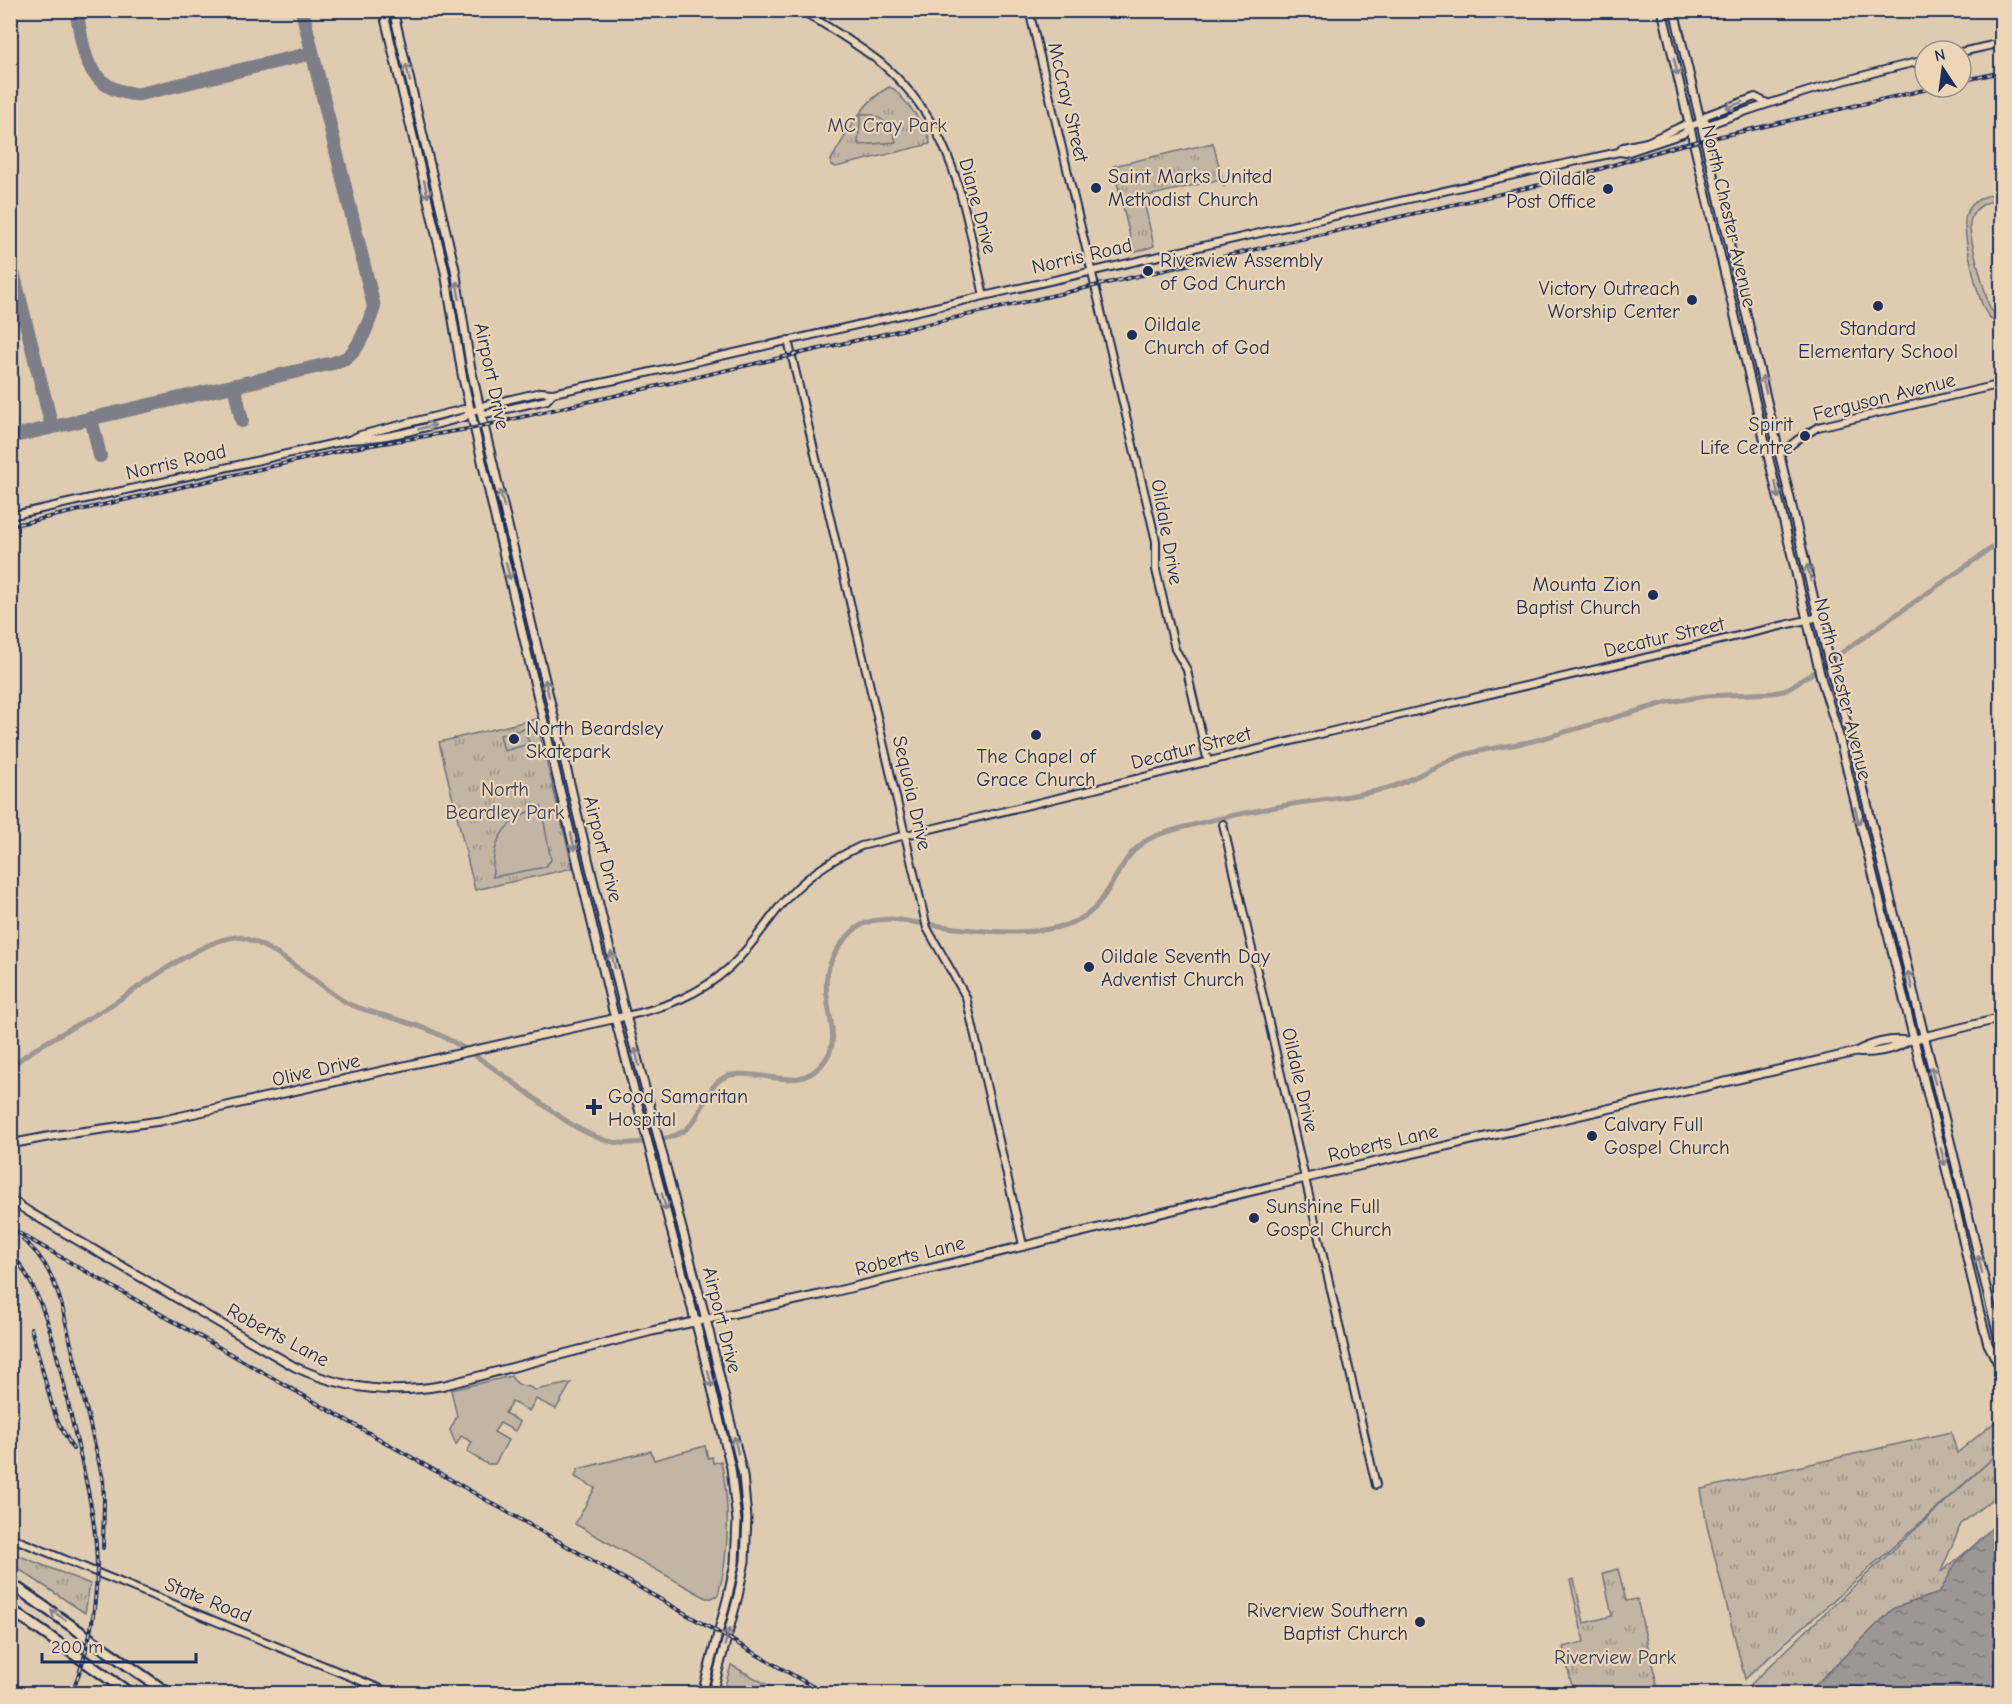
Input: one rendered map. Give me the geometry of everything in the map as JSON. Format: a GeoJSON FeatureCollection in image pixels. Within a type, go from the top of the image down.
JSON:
{"type":"FeatureCollection","features":[{"type":"Feature","properties":{"kind":"highway"},"geometry":{"type":"LineString","coordinates":[[10,1583],[177,1694]]}},
{"type":"Feature","properties":{"kind":"highway"},"geometry":{"type":"LineString","coordinates":[[10,1609],[131,1694]]}},
{"type":"Feature","properties":{"kind":"highway"},"geometry":{"type":"LineString","coordinates":[[123,1660],[169,1694]]}},
{"type":"Feature","properties":{"kind":"highway"},"geometry":{"type":"LineString","coordinates":[[111,1680],[122,1694]]}},
{"type":"Feature","properties":{"kind":"main road","name":"Airport Drive"},"geometry":{"type":"LineString","coordinates":[[383,10],[446,272],[470,412],[615,1019],[650,1146],[731,1468],[737,1521],[736,1554],[732,1581],[702,1694]]}},
{"type":"Feature","properties":{"kind":"main road","name":"Airport Drive"},"geometry":{"type":"LineString","coordinates":[[393,10],[455,269],[471,370],[480,409],[626,1016],[706,1320],[741,1470],[747,1527],[745,1561],[712,1694]]}},
{"type":"Feature","properties":{"kind":"main road","name":"North Chester Avenue"},"geometry":{"type":"LineString","coordinates":[[1662,10],[1821,678],[1838,733],[1886,932],[1910,1040],[1952,1193],[1988,1344],[2001,1371]]}},
{"type":"Feature","properties":{"kind":"main road","name":"North Chester Avenue"},"geometry":{"type":"LineString","coordinates":[[1674,10],[1826,651],[1849,730],[2001,1352]]}},
{"type":"Feature","properties":{"kind":"main road"},"geometry":{"type":"LineString","coordinates":[[1788,534],[1797,550],[1804,555]]}},
{"type":"Feature","properties":{"kind":"main road"},"geometry":{"type":"LineString","coordinates":[[1831,711],[1843,728],[1849,730]]}},
{"type":"Feature","properties":{"kind":"main road"},"geometry":{"type":"LineString","coordinates":[[1838,733],[1845,736],[1854,752]]}},
{"type":"Feature","properties":{"kind":"main road"},"geometry":{"type":"LineString","coordinates":[[1886,932],[1904,958]]}},
{"type":"Feature","properties":{"kind":"main road","name":"Olive Drive"},"geometry":{"type":"LineString","coordinates":[[10,1144],[168,1119],[626,1016]]}},
{"type":"Feature","properties":{"kind":"main road","name":"Roberts Lane"},"geometry":{"type":"LineString","coordinates":[[10,1199],[28,1212],[280,1360],[310,1374],[341,1384],[390,1390],[433,1388],[652,1331],[1856,1052],[1892,1041],[1910,1040],[2001,1018]]}},
{"type":"Feature","properties":{"kind":"main road"},"geometry":{"type":"LineString","coordinates":[[1947,1175],[1957,1188],[1962,1188]]}},
{"type":"Feature","properties":{"kind":"main road"},"geometry":{"type":"LineString","coordinates":[[1952,1193],[1960,1200],[1968,1214]]}},
{"type":"Feature","properties":{"kind":"street","name":"Diane Drive"},"geometry":{"type":"LineString","coordinates":[[801,10],[881,63],[911,94],[930,120],[954,169],[984,296]]}},
{"type":"Feature","properties":{"kind":"street","name":"McCray Street"},"geometry":{"type":"LineString","coordinates":[[1029,10],[1090,271]]}},
{"type":"Feature","properties":{"kind":"street"},"geometry":{"type":"LineString","coordinates":[[1973,50],[2001,44]]}},
{"type":"Feature","properties":{"kind":"street","name":"Norris Road"},"geometry":{"type":"LineString","coordinates":[[10,516],[349,440],[360,435],[464,409],[470,412],[485,405],[541,392],[553,393],[1619,152],[1626,153],[1683,134],[1691,126],[1702,122],[1710,124],[1767,102],[1860,75],[1913,63]]}},
{"type":"Feature","properties":{"kind":"street","name":"Oildale Drive"},"geometry":{"type":"LineString","coordinates":[[1090,271],[1156,541],[1155,567],[1164,606],[1175,649],[1187,670],[1208,762]]}},
{"type":"Feature","properties":{"kind":"street","name":"Sequoia Drive"},"geometry":{"type":"LineString","coordinates":[[788,340],[924,917],[927,928],[966,997],[1023,1245]]}},
{"type":"Feature","properties":{"kind":"street","name":"Ferguson Avenue"},"geometry":{"type":"LineString","coordinates":[[1780,453],[1818,427],[2001,384]]}},
{"type":"Feature","properties":{"kind":"street","name":"Decatur Street"},"geometry":{"type":"LineString","coordinates":[[626,1016],[673,1003],[715,980],[746,950],[791,893],[821,867],[861,846],[1819,617]]}},
{"type":"Feature","properties":{"kind":"street","name":"Oildale Drive"},"geometry":{"type":"LineString","coordinates":[[1223,824],[1376,1485]]}},
{"type":"Feature","properties":{"kind":"street","name":"State Road"},"geometry":{"type":"LineString","coordinates":[[10,1537],[393,1694]]}},
{"type":"Feature","properties":{"kind":"green space","name":"MC Cray Park"},"geometry":{"type":"Polygon","coordinates":[[[889,87],[894,89],[916,115],[926,131],[930,144],[836,167],[831,165],[831,160],[849,129],[863,110],[879,93],[889,87]]]}},
{"type":"Feature","properties":{"kind":"green space"},"geometry":{"type":"Polygon","coordinates":[[[861,114],[874,115],[884,121],[896,142],[860,145],[858,142],[861,114]]]}},
{"type":"Feature","properties":{"kind":"green space"},"geometry":{"type":"Polygon","coordinates":[[[1213,143],[1224,186],[1217,180],[1143,197],[1154,246],[1134,253],[1113,166],[1213,143]]]}},
{"type":"Feature","properties":{"kind":"green space"},"geometry":{"type":"Polygon","coordinates":[[[2001,194],[2001,202],[1986,203],[1977,209],[1971,218],[1970,230],[1988,303],[1991,310],[2001,319],[2001,326],[1992,320],[1983,307],[1971,265],[1965,223],[1968,210],[1974,203],[1981,198],[2001,194]]]}},
{"type":"Feature","properties":{"kind":"green space","name":"North Beardley Park"},"geometry":{"type":"Polygon","coordinates":[[[536,719],[573,868],[475,890],[439,742],[536,719]]]}},
{"type":"Feature","properties":{"kind":"green space","name":"North Beardsley Skatepark"},"geometry":{"type":"Polygon","coordinates":[[[525,729],[529,744],[504,751],[500,735],[525,729]]]}},
{"type":"Feature","properties":{"kind":"green space"},"geometry":{"type":"Polygon","coordinates":[[[541,806],[551,860],[545,867],[493,877],[495,851],[503,832],[509,824],[541,806]]]}},
{"type":"Feature","properties":{"kind":"green space"},"geometry":{"type":"Polygon","coordinates":[[[511,1376],[520,1385],[535,1390],[571,1383],[556,1409],[536,1399],[529,1411],[512,1402],[505,1413],[520,1422],[515,1431],[500,1423],[494,1432],[508,1440],[495,1464],[487,1464],[467,1452],[472,1442],[461,1436],[456,1445],[450,1430],[457,1416],[451,1390],[511,1376]]]}},
{"type":"Feature","properties":{"kind":"green space"},"geometry":{"type":"Polygon","coordinates":[[[2001,1417],[2001,1492],[1961,1524],[1941,1572],[2001,1524],[2001,1693],[1742,1693],[1829,1609],[1995,1456],[1745,1679],[1707,1526],[1701,1489],[1951,1432],[1957,1453],[2001,1417]]]}},
{"type":"Feature","properties":{"kind":"green space"},"geometry":{"type":"Polygon","coordinates":[[[705,1446],[708,1458],[712,1457],[713,1463],[721,1461],[727,1511],[725,1562],[718,1595],[712,1598],[706,1598],[575,1524],[595,1488],[575,1477],[578,1469],[651,1451],[654,1460],[705,1446]]]}},
{"type":"Feature","properties":{"kind":"green space"},"geometry":{"type":"Polygon","coordinates":[[[10,1552],[90,1584],[85,1613],[11,1564],[10,1552]]]}},
{"type":"Feature","properties":{"kind":"green space","name":"Riverview Park"},"geometry":{"type":"Polygon","coordinates":[[[1618,1569],[1626,1601],[1637,1599],[1659,1693],[1554,1693],[1573,1691],[1563,1647],[1584,1642],[1570,1580],[1574,1579],[1584,1623],[1612,1616],[1603,1573],[1618,1569]]]}},
{"type":"Feature","properties":{"kind":"green space"},"geometry":{"type":"Polygon","coordinates":[[[731,1665],[782,1693],[723,1693],[731,1665]]]}},
{"type":"Feature","properties":{"kind":"water"},"geometry":{"type":"Polygon","coordinates":[[[2001,1519],[2001,1693],[1807,1693],[1894,1608],[1939,1593],[1956,1563],[2001,1519]]]}},
{"type":"Feature","properties":{"kind":"waterway"},"geometry":{"type":"LineString","coordinates":[[10,1067],[171,965],[204,947],[235,937],[252,941],[273,952],[351,1005],[421,1027],[454,1042],[571,1124],[601,1139],[616,1143],[638,1143],[666,1138],[685,1130],[692,1124],[710,1091],[722,1078],[744,1074],[794,1079],[816,1070],[826,1059],[832,1046],[833,1033],[826,989],[828,973],[834,955],[847,937],[862,925],[892,919],[1002,932],[1060,927],[1083,917],[1100,902],[1130,855],[1147,840],[1158,835],[1245,813],[1388,788],[1467,754],[1533,741],[1668,702],[1706,696],[1784,691],[2002,541]]}},
{"type":"Feature","properties":{"kind":"taxiway"},"geometry":{"type":"LineString","coordinates":[[76,10],[90,67],[105,84],[128,93],[140,94],[304,55],[310,55],[314,59]]}},
{"type":"Feature","properties":{"kind":"taxiway"},"geometry":{"type":"LineString","coordinates":[[10,437],[333,363],[348,357],[354,351],[374,307],[302,10]]}},
{"type":"Feature","properties":{"kind":"taxiway"},"geometry":{"type":"LineString","coordinates":[[14,276],[52,427]]}},
{"type":"Feature","properties":{"kind":"taxiway"},"geometry":{"type":"LineString","coordinates":[[234,385],[242,421]]}},
{"type":"Feature","properties":{"kind":"taxiway"},"geometry":{"type":"LineString","coordinates":[[91,418],[100,456]]}},
{"type":"Feature","properties":{"kind":"railway"},"geometry":{"type":"LineString","coordinates":[[1973,78],[2002,72]]}},
{"type":"Feature","properties":{"kind":"railway"},"geometry":{"type":"LineString","coordinates":[[10,526],[348,449],[474,428],[1566,179],[1673,147],[1913,92]]}},
{"type":"Feature","properties":{"kind":"railway"},"geometry":{"type":"LineString","coordinates":[[10,1228],[826,1694]]}},
{"type":"Feature","properties":{"kind":"railway"},"geometry":{"type":"LineString","coordinates":[[23,1240],[44,1263],[63,1310],[103,1480],[103,1548]]}},
{"type":"Feature","properties":{"kind":"railway"},"geometry":{"type":"LineString","coordinates":[[10,1251],[24,1270],[35,1291],[51,1334],[92,1514],[97,1569],[95,1601],[90,1633],[71,1694]]}},
{"type":"Feature","properties":{"kind":"railway"},"geometry":{"type":"LineString","coordinates":[[31,1328],[57,1420],[73,1449]]}},
{"type":"Feature","properties":{"kind":"place","name":"Saint Marks United Methodist Church"},"geometry":{"type":"Point","coordinates":[1096,188]}},
{"type":"Feature","properties":{"kind":"place","name":"Oildale Post Office"},"geometry":{"type":"Point","coordinates":[1608,189]}},
{"type":"Feature","properties":{"kind":"place","name":"Riverview Assembly of God Church"},"geometry":{"type":"Point","coordinates":[1148,271]}},
{"type":"Feature","properties":{"kind":"place","name":"Victory Outreach Worship Center"},"geometry":{"type":"Point","coordinates":[1692,300]}},
{"type":"Feature","properties":{"kind":"place","name":"Standard Elementary School"},"geometry":{"type":"Point","coordinates":[1878,306]}},
{"type":"Feature","properties":{"kind":"place","name":"Oildale Church of God"},"geometry":{"type":"Point","coordinates":[1132,335]}},
{"type":"Feature","properties":{"kind":"place","name":"Spirit Life Centre"},"geometry":{"type":"Point","coordinates":[1805,436]}},
{"type":"Feature","properties":{"kind":"place","name":"Mounta Zion Baptist Church"},"geometry":{"type":"Point","coordinates":[1653,595]}},
{"type":"Feature","properties":{"kind":"place","name":"The Chapel of Grace Church"},"geometry":{"type":"Point","coordinates":[1036,735]}},
{"type":"Feature","properties":{"kind":"place","name":"North Beardsley Skatepark"},"geometry":{"type":"Point","coordinates":[514,739]}},
{"type":"Feature","properties":{"kind":"place","name":"Oildale Seventh Day Adventist Church"},"geometry":{"type":"Point","coordinates":[1089,967]}},
{"type":"Feature","properties":{"kind":"place","name":"Good Samaritan Hospital"},"geometry":{"type":"Point","coordinates":[594,1107]}},
{"type":"Feature","properties":{"kind":"place","name":"Calvary Full Gospel Church"},"geometry":{"type":"Point","coordinates":[1592,1136]}},
{"type":"Feature","properties":{"kind":"place","name":"Sunshine Full Gospel Church"},"geometry":{"type":"Point","coordinates":[1254,1218]}},
{"type":"Feature","properties":{"kind":"place","name":"Riverview Southern Baptist Church"},"geometry":{"type":"Point","coordinates":[1420,1622]}}]}
